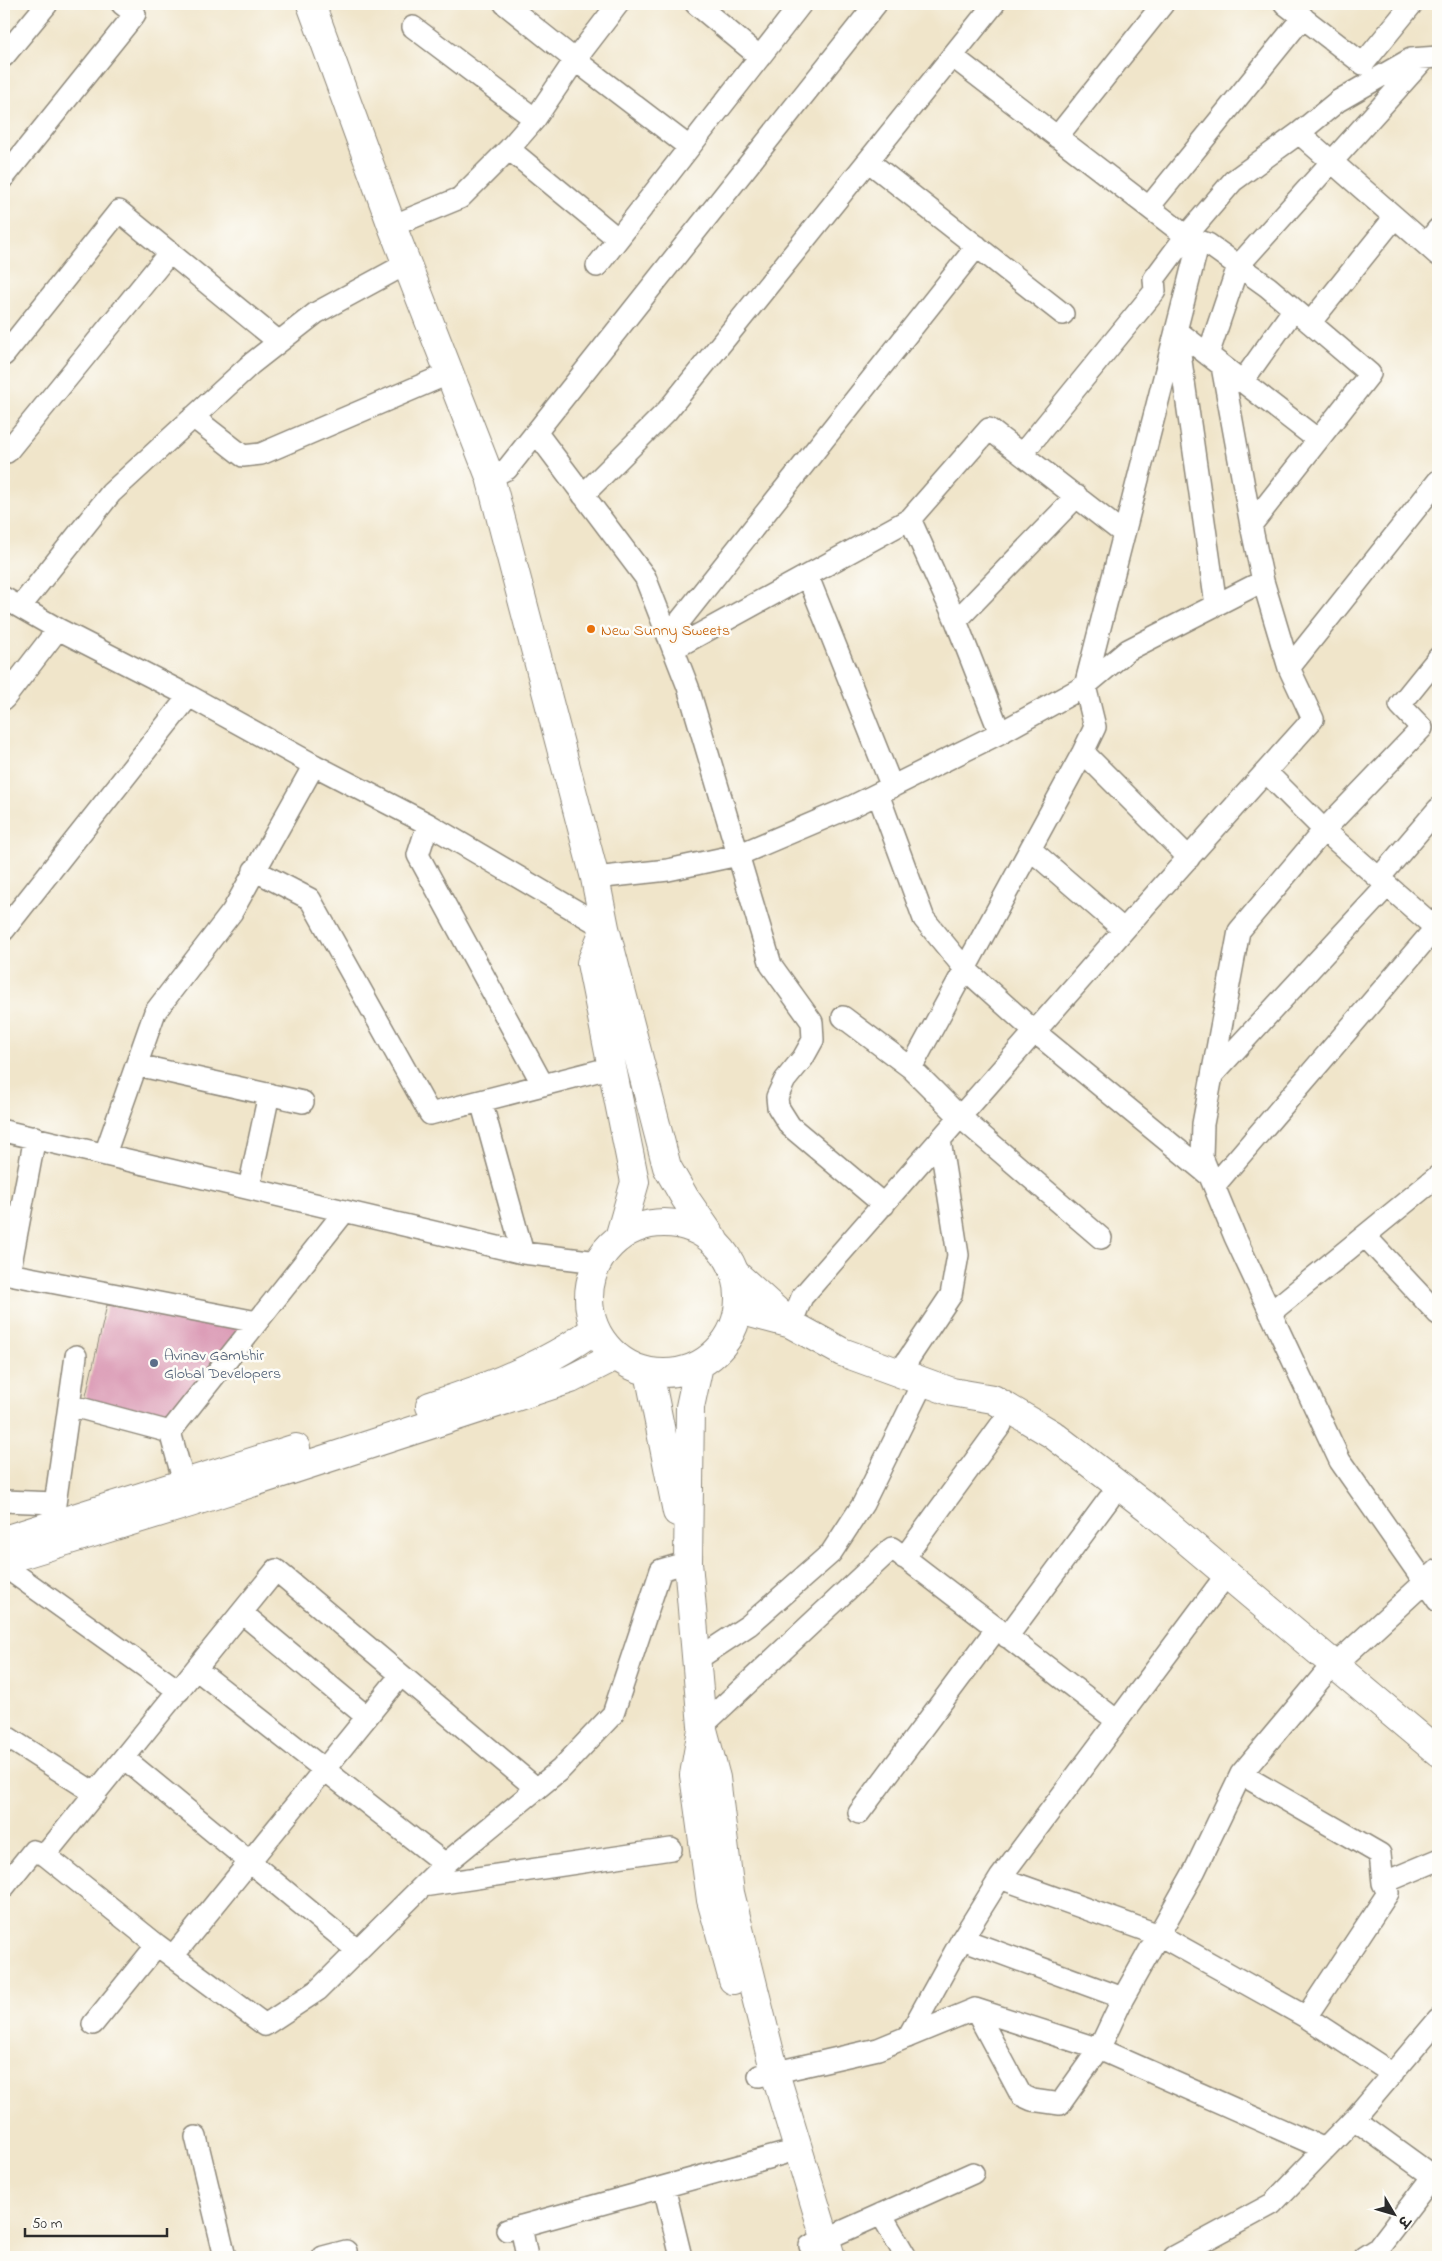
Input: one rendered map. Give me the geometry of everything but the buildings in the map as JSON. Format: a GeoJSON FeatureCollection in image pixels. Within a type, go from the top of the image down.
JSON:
{"type":"FeatureCollection","features":[{"type":"Feature","properties":{"kind":"main road"},"geometry":{"type":"LineString","coordinates":[[311,4],[392,226],[490,477],[595,878],[605,928],[667,1167],[685,1198],[714,1240],[728,1256],[737,1275],[740,1298],[739,1310],[732,1332],[718,1352],[699,1365],[674,1373],[648,1372],[631,1366],[616,1356],[604,1344],[595,1329],[589,1307],[590,1284],[598,1262],[607,1249],[619,1238],[642,1226],[667,1222],[692,1227],[714,1240]]}},
{"type":"Feature","properties":{"kind":"main road"},"geometry":{"type":"LineString","coordinates":[[605,928],[591,963],[635,1182],[619,1238]]}},
{"type":"Feature","properties":{"kind":"main road"},"geometry":{"type":"LineString","coordinates":[[737,1275],[791,1324],[842,1352],[952,1392],[992,1399],[1052,1434],[1148,1508],[1222,1580],[1330,1671],[1438,1772]]}},
{"type":"Feature","properties":{"kind":"main road"},"geometry":{"type":"LineString","coordinates":[[739,1310],[791,1324]]}},
{"type":"Feature","properties":{"kind":"main road"},"geometry":{"type":"LineString","coordinates":[[187,1493],[443,1402],[535,1365],[574,1345],[595,1329]]}},
{"type":"Feature","properties":{"kind":"main road"},"geometry":{"type":"LineString","coordinates":[[4,1540],[53,1524],[187,1493],[571,1379],[616,1356]]}},
{"type":"Feature","properties":{"kind":"main road"},"geometry":{"type":"LineString","coordinates":[[699,1365],[690,1407],[688,1562],[702,1726],[694,1775],[711,1900],[767,2074],[820,2250]]}},
{"type":"Feature","properties":{"kind":"main road"},"geometry":{"type":"LineString","coordinates":[[648,1372],[688,1562]]}},
{"type":"Feature","properties":{"kind":"main road"},"geometry":{"type":"LineString","coordinates":[[952,1392],[1001,1425],[1042,1449],[1222,1580]]}},
{"type":"Feature","properties":{"kind":"main road"},"geometry":{"type":"LineString","coordinates":[[4,1560],[53,1524]]}},
{"type":"Feature","properties":{"kind":"main road"},"geometry":{"type":"LineString","coordinates":[[1330,1671],[1438,1752]]}},
{"type":"Feature","properties":{"kind":"main road"},"geometry":{"type":"LineString","coordinates":[[767,2074],[782,2154],[820,2250]]}},
{"type":"Feature","properties":{"kind":"street"},"geometry":{"type":"LineString","coordinates":[[4,56],[47,4]]}},
{"type":"Feature","properties":{"kind":"street"},"geometry":{"type":"LineString","coordinates":[[4,177],[135,14],[122,4]]}},
{"type":"Feature","properties":{"kind":"street"},"geometry":{"type":"LineString","coordinates":[[505,4],[689,147]]}},
{"type":"Feature","properties":{"kind":"street"},"geometry":{"type":"LineString","coordinates":[[392,226],[460,198],[509,149],[535,119],[575,60],[618,4]]}},
{"type":"Feature","properties":{"kind":"street"},"geometry":{"type":"LineString","coordinates":[[696,4],[760,57]]}},
{"type":"Feature","properties":{"kind":"street"},"geometry":{"type":"LineString","coordinates":[[597,266],[801,4]]}},
{"type":"Feature","properties":{"kind":"street"},"geometry":{"type":"LineString","coordinates":[[490,477],[507,469],[876,4]]}},
{"type":"Feature","properties":{"kind":"street"},"geometry":{"type":"LineString","coordinates":[[583,495],[667,411],[994,4]]}},
{"type":"Feature","properties":{"kind":"street"},"geometry":{"type":"LineString","coordinates":[[1058,137],[1163,4]]}},
{"type":"Feature","properties":{"kind":"street"},"geometry":{"type":"LineString","coordinates":[[1285,4],[1363,64],[1412,4]]}},
{"type":"Feature","properties":{"kind":"street"},"geometry":{"type":"LineString","coordinates":[[1148,208],[1303,18]]}},
{"type":"Feature","properties":{"kind":"street"},"geometry":{"type":"LineString","coordinates":[[413,27],[535,119]]}},
{"type":"Feature","properties":{"kind":"street"},"geometry":{"type":"LineString","coordinates":[[952,56],[1148,208],[1193,239],[1208,244],[1238,266],[1294,309],[1370,374],[1252,524]]}},
{"type":"Feature","properties":{"kind":"street"},"geometry":{"type":"LineString","coordinates":[[1022,454],[1155,291],[1154,280],[1193,239],[1233,180],[1299,133],[1338,101],[1411,59],[1432,58]]}},
{"type":"Feature","properties":{"kind":"street"},"geometry":{"type":"LineString","coordinates":[[791,1324],[802,1298],[1124,930],[1313,719],[1289,668],[1263,580],[1215,360],[1238,266],[1332,162],[1432,58]]}},
{"type":"Feature","properties":{"kind":"street"},"geometry":{"type":"LineString","coordinates":[[1299,133],[1395,217],[1434,243]]}},
{"type":"Feature","properties":{"kind":"street"},"geometry":{"type":"LineString","coordinates":[[509,149],[618,238]]}},
{"type":"Feature","properties":{"kind":"street"},"geometry":{"type":"LineString","coordinates":[[868,161],[1063,314]]}},
{"type":"Feature","properties":{"kind":"street"},"geometry":{"type":"LineString","coordinates":[[4,355],[120,211],[279,342]]}},
{"type":"Feature","properties":{"kind":"street"},"geometry":{"type":"LineString","coordinates":[[1310,323],[1395,217]]}},
{"type":"Feature","properties":{"kind":"street"},"geometry":{"type":"LineString","coordinates":[[911,1068],[1083,752],[1094,728],[1085,686],[1176,330],[1193,239]]}},
{"type":"Feature","properties":{"kind":"street"},"geometry":{"type":"LineString","coordinates":[[671,643],[977,246]]}},
{"type":"Feature","properties":{"kind":"street"},"geometry":{"type":"LineString","coordinates":[[4,449],[7,452],[170,252]]}},
{"type":"Feature","properties":{"kind":"street"},"geometry":{"type":"LineString","coordinates":[[408,263],[316,313],[251,364],[111,493],[12,603],[428,824],[605,928]]}},
{"type":"Feature","properties":{"kind":"street"},"geometry":{"type":"LineString","coordinates":[[1242,382],[1294,309]]}},
{"type":"Feature","properties":{"kind":"street"},"geometry":{"type":"LineString","coordinates":[[1176,330],[1318,440]]}},
{"type":"Feature","properties":{"kind":"street"},"geometry":{"type":"LineString","coordinates":[[1176,330],[1216,605]]}},
{"type":"Feature","properties":{"kind":"street"},"geometry":{"type":"LineString","coordinates":[[193,417],[243,456],[261,454],[450,374]]}},
{"type":"Feature","properties":{"kind":"street"},"geometry":{"type":"LineString","coordinates":[[671,643],[808,577],[910,520],[988,429],[1123,533]]}},
{"type":"Feature","properties":{"kind":"street"},"geometry":{"type":"LineString","coordinates":[[536,432],[645,577],[688,687],[771,965],[812,1022],[813,1040],[803,1058],[785,1080],[777,1097],[778,1108],[790,1126],[884,1205]]}},
{"type":"Feature","properties":{"kind":"street"},"geometry":{"type":"LineString","coordinates":[[1289,668],[1438,481]]}},
{"type":"Feature","properties":{"kind":"street"},"geometry":{"type":"LineString","coordinates":[[956,621],[1077,496]]}},
{"type":"Feature","properties":{"kind":"street"},"geometry":{"type":"LineString","coordinates":[[910,520],[956,621],[1000,733]]}},
{"type":"Feature","properties":{"kind":"street"},"geometry":{"type":"LineString","coordinates":[[808,577],[885,790],[924,919],[965,969],[1035,1032],[1212,1181]]}},
{"type":"Feature","properties":{"kind":"street"},"geometry":{"type":"LineString","coordinates":[[595,878],[668,870],[738,855],[885,790],[1000,733],[1085,686],[1128,650],[1263,580]]}},
{"type":"Feature","properties":{"kind":"street"},"geometry":{"type":"LineString","coordinates":[[4,699],[58,629]]}},
{"type":"Feature","properties":{"kind":"street"},"geometry":{"type":"LineString","coordinates":[[1438,658],[1400,705],[1422,728],[1324,830],[1239,931],[1203,1124],[1202,1157],[1235,1237],[1340,1461],[1432,1576],[1438,1600]]}},
{"type":"Feature","properties":{"kind":"street"},"geometry":{"type":"LineString","coordinates":[[4,930],[190,696]]}},
{"type":"Feature","properties":{"kind":"street"},"geometry":{"type":"LineString","coordinates":[[1083,752],[1188,858]]}},
{"type":"Feature","properties":{"kind":"street"},"geometry":{"type":"LineString","coordinates":[[105,1154],[155,1012],[232,912],[314,765]]}},
{"type":"Feature","properties":{"kind":"street"},"geometry":{"type":"LineString","coordinates":[[1212,1181],[1437,928],[1324,830],[1266,772]]}},
{"type":"Feature","properties":{"kind":"street"},"geometry":{"type":"LineString","coordinates":[[1213,1074],[1383,882],[1438,809]]}},
{"type":"Feature","properties":{"kind":"street"},"geometry":{"type":"LineString","coordinates":[[428,824],[418,854],[543,1085]]}},
{"type":"Feature","properties":{"kind":"street"},"geometry":{"type":"LineString","coordinates":[[1030,849],[1124,930]]}},
{"type":"Feature","properties":{"kind":"street"},"geometry":{"type":"LineString","coordinates":[[254,870],[310,899],[430,1114],[613,1067]]}},
{"type":"Feature","properties":{"kind":"street"},"geometry":{"type":"LineString","coordinates":[[843,1017],[911,1068],[960,1117],[1101,1238]]}},
{"type":"Feature","properties":{"kind":"street"},"geometry":{"type":"LineString","coordinates":[[136,1065],[303,1102]]}},
{"type":"Feature","properties":{"kind":"street"},"geometry":{"type":"LineString","coordinates":[[249,1188],[269,1094]]}},
{"type":"Feature","properties":{"kind":"street"},"geometry":{"type":"LineString","coordinates":[[481,1101],[523,1253]]}},
{"type":"Feature","properties":{"kind":"street"},"geometry":{"type":"LineString","coordinates":[[4,1132],[35,1137],[523,1253],[598,1262]]}},
{"type":"Feature","properties":{"kind":"street"},"geometry":{"type":"LineString","coordinates":[[35,1137],[6,1273],[257,1322]]}},
{"type":"Feature","properties":{"kind":"street"},"geometry":{"type":"LineString","coordinates":[[696,1660],[749,1625],[831,1553],[863,1504],[911,1377],[951,1295],[958,1255],[940,1140]]}},
{"type":"Feature","properties":{"kind":"street"},"geometry":{"type":"LineString","coordinates":[[1270,1313],[1438,1176]]}},
{"type":"Feature","properties":{"kind":"street"},"geometry":{"type":"LineString","coordinates":[[170,1432],[345,1211]]}},
{"type":"Feature","properties":{"kind":"street"},"geometry":{"type":"LineString","coordinates":[[1365,1236],[1438,1314]]}},
{"type":"Feature","properties":{"kind":"street"},"geometry":{"type":"LineString","coordinates":[[4,1501],[53,1524],[76,1356]]}},
{"type":"Feature","properties":{"kind":"street"},"geometry":{"type":"LineString","coordinates":[[69,1405],[170,1432]]}},
{"type":"Feature","properties":{"kind":"street"},"geometry":{"type":"LineString","coordinates":[[904,1558],[1001,1425]]}},
{"type":"Feature","properties":{"kind":"street"},"geometry":{"type":"LineString","coordinates":[[170,1432],[187,1493]]}},
{"type":"Feature","properties":{"kind":"street"},"geometry":{"type":"LineString","coordinates":[[859,1813],[1109,1499]]}},
{"type":"Feature","properties":{"kind":"street"},"geometry":{"type":"LineString","coordinates":[[702,1726],[892,1548],[1116,1720]]}},
{"type":"Feature","properties":{"kind":"street"},"geometry":{"type":"LineString","coordinates":[[4,1888],[33,1851],[45,1855],[165,1951],[265,2025],[318,1990],[445,1864],[561,1769],[613,1714],[661,1570],[688,1562]]}},
{"type":"Feature","properties":{"kind":"street"},"geometry":{"type":"LineString","coordinates":[[4,1566],[179,1692]]}},
{"type":"Feature","properties":{"kind":"street"},"geometry":{"type":"LineString","coordinates":[[45,1855],[276,1570],[537,1789]]}},
{"type":"Feature","properties":{"kind":"street"},"geometry":{"type":"LineString","coordinates":[[976,2009],[1021,2095],[1032,2100],[1060,2104],[1099,2049],[1123,1998],[1195,1870],[1241,1774],[1330,1671],[1432,1576]]}},
{"type":"Feature","properties":{"kind":"street"},"geometry":{"type":"LineString","coordinates":[[908,2037],[962,1939],[1000,1878],[1222,1580]]}},
{"type":"Feature","properties":{"kind":"street"},"geometry":{"type":"LineString","coordinates":[[242,1613],[367,1717]]}},
{"type":"Feature","properties":{"kind":"street"},"geometry":{"type":"LineString","coordinates":[[196,1669],[445,1864]]}},
{"type":"Feature","properties":{"kind":"street"},"geometry":{"type":"LineString","coordinates":[[93,2024],[250,1862],[401,1675]]}},
{"type":"Feature","properties":{"kind":"street"},"geometry":{"type":"LineString","coordinates":[[4,1735],[96,1794]]}},
{"type":"Feature","properties":{"kind":"street"},"geometry":{"type":"LineString","coordinates":[[124,1759],[358,1951]]}},
{"type":"Feature","properties":{"kind":"street"},"geometry":{"type":"LineString","coordinates":[[1241,1774],[1380,1854],[1383,1883],[1388,1893],[1306,2017]]}},
{"type":"Feature","properties":{"kind":"street"},"geometry":{"type":"LineString","coordinates":[[423,1886],[672,1848]]}},
{"type":"Feature","properties":{"kind":"street"},"geometry":{"type":"LineString","coordinates":[[1383,1883],[1438,1860]]}},
{"type":"Feature","properties":{"kind":"street"},"geometry":{"type":"LineString","coordinates":[[1000,1878],[1159,1935],[1306,2017],[1393,2074]]}},
{"type":"Feature","properties":{"kind":"street"},"geometry":{"type":"LineString","coordinates":[[962,1939],[1123,1998]]}},
{"type":"Feature","properties":{"kind":"street"},"geometry":{"type":"LineString","coordinates":[[767,2074],[878,2050],[976,2009],[1099,2049],[1325,2149]]}},
{"type":"Feature","properties":{"kind":"street"},"geometry":{"type":"LineString","coordinates":[[1174,2257],[1272,2204],[1354,2119],[1438,2020]]}},
{"type":"Feature","properties":{"kind":"street"},"geometry":{"type":"LineString","coordinates":[[1354,2119],[1436,2178],[1376,2254]]}},
{"type":"Feature","properties":{"kind":"street"},"geometry":{"type":"LineString","coordinates":[[196,2137],[225,2257]]}},
{"type":"Feature","properties":{"kind":"street"},"geometry":{"type":"LineString","coordinates":[[527,2257],[514,2228],[782,2154]]}},
{"type":"Feature","properties":{"kind":"street"},"geometry":{"type":"LineString","coordinates":[[820,2250],[882,2214],[973,2173]]}},
{"type":"Feature","properties":{"kind":"street"},"geometry":{"type":"LineString","coordinates":[[664,2187],[680,2257]]}},
{"type":"Feature","properties":{"kind":"street"},"geometry":{"type":"LineString","coordinates":[[882,2214],[906,2257]]}},
{"type":"Feature","properties":{"kind":"street"},"geometry":{"type":"LineString","coordinates":[[323,2257],[346,2251]]}},
{"type":"Feature","properties":{"kind":"place","name":"New Sunny Sweets"},"geometry":{"type":"Point","coordinates":[591,629]}},
{"type":"Feature","properties":{"kind":"place","name":"Avinav Gambhir Global Developers"},"geometry":{"type":"Point","coordinates":[154,1363]}}]}
